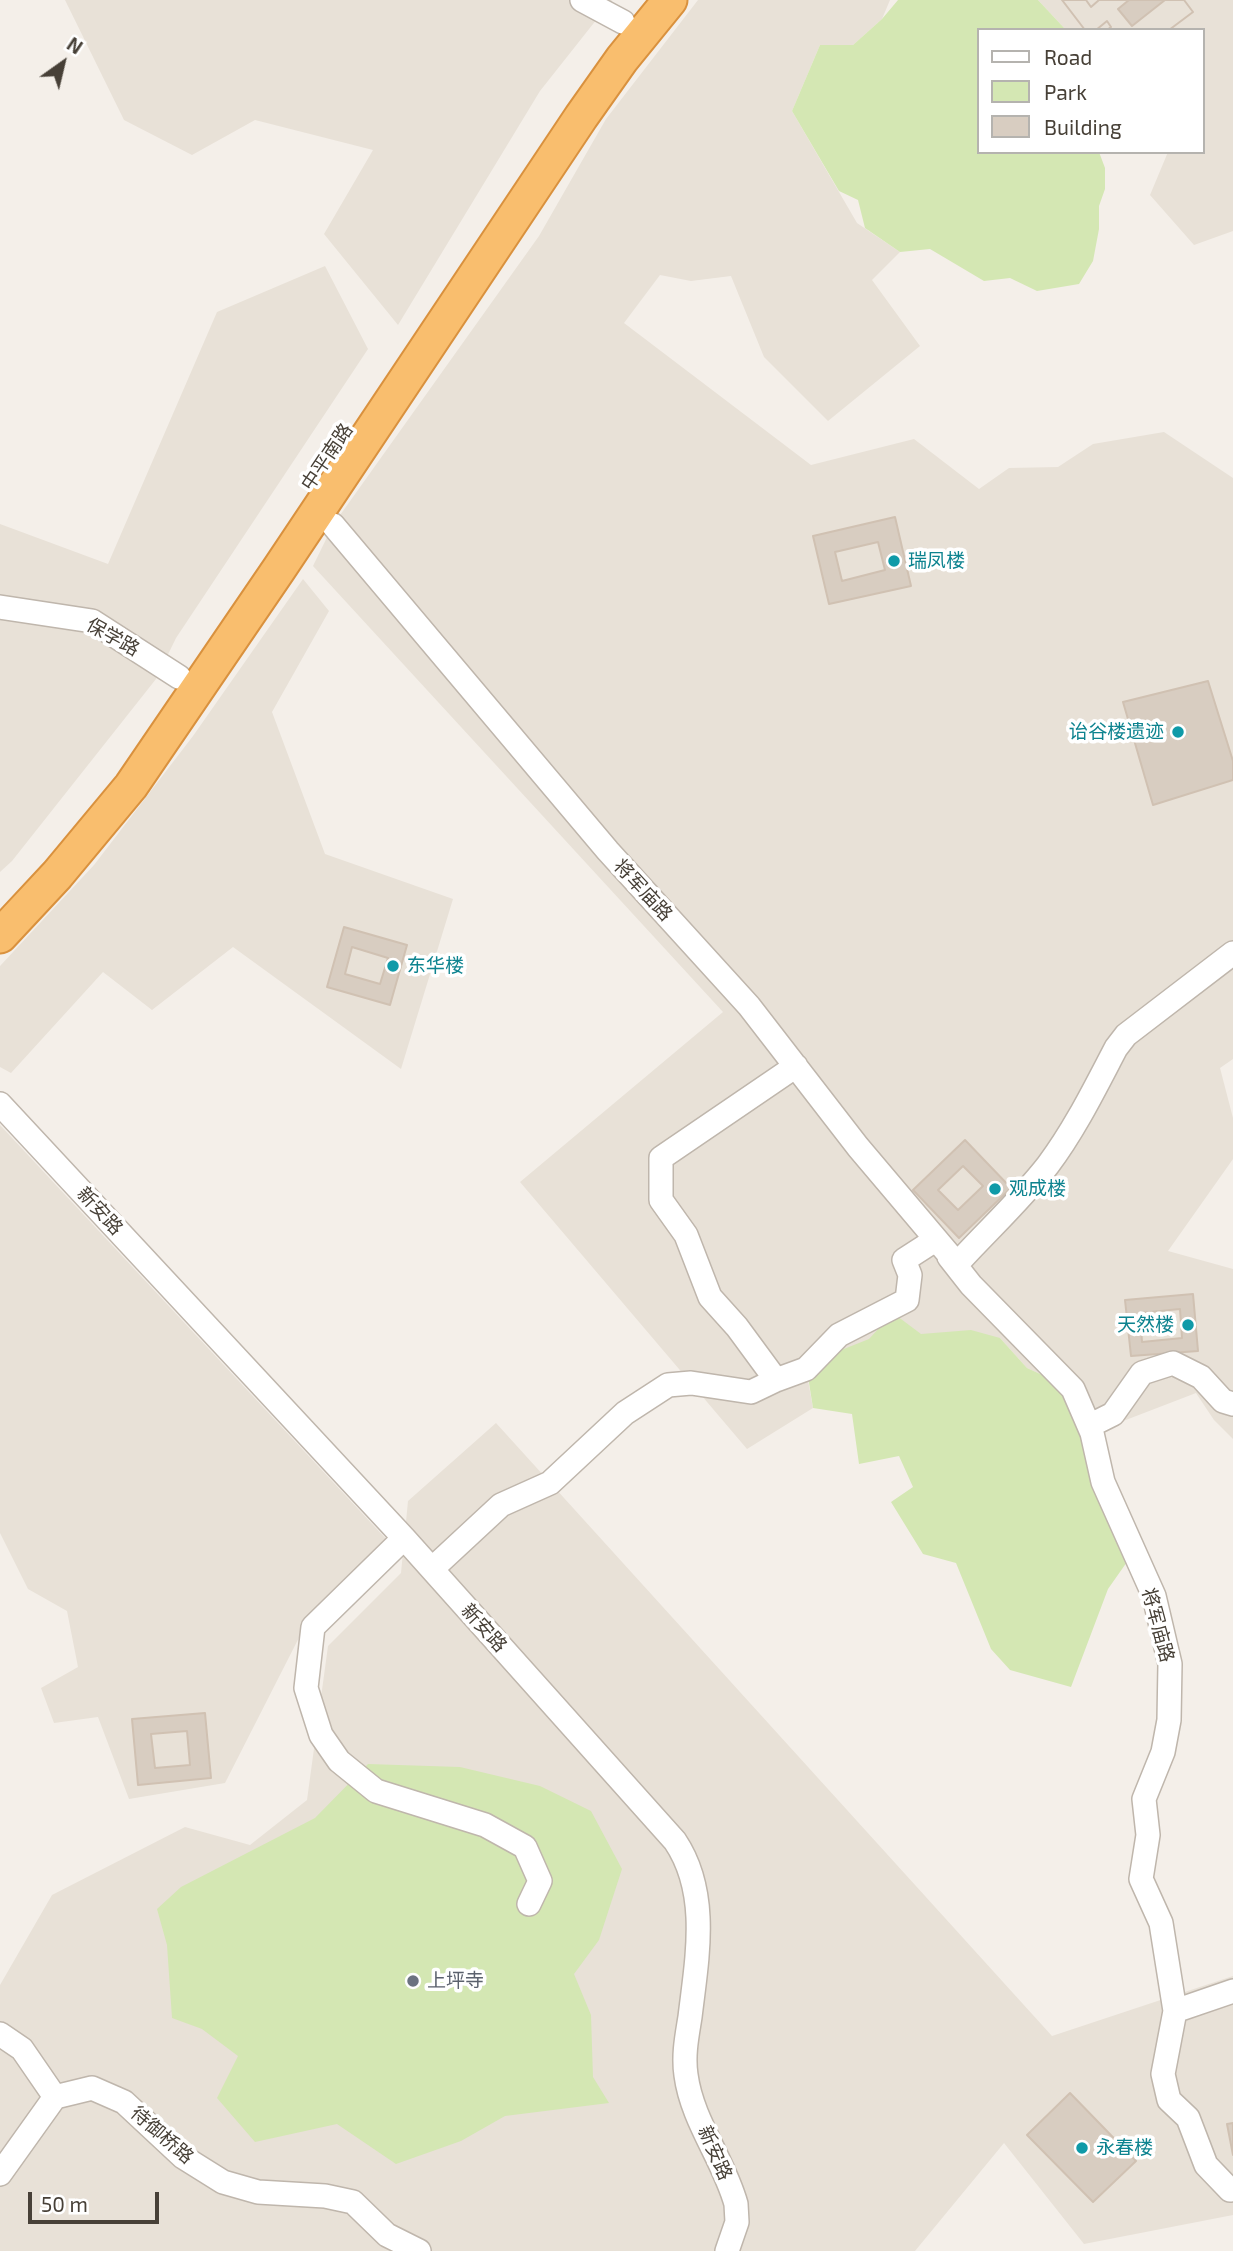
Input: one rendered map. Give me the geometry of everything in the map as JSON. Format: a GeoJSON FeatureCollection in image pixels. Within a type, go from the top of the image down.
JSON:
{"type":"FeatureCollection","features":[{"type":"Feature","properties":{"kind":"highway"},"geometry":{"type":"LineString","coordinates":[[0,936],[57,875],[131,786],[582,117],[622,59],[670,0]]}},
{"type":"Feature","properties":{"kind":"highway","name":"中平南路"},"geometry":{"type":"LineString","coordinates":[[0,904],[113,773],[563,104],[632,11]]}},
{"type":"Feature","properties":{"kind":"street"},"geometry":{"type":"LineString","coordinates":[[582,0],[632,11]]}},
{"type":"Feature","properties":{"kind":"street","name":"将军庙路"},"geometry":{"type":"LineString","coordinates":[[333,525],[608,851],[750,1006],[858,1147],[971,1285],[1073,1389],[1089,1426],[1103,1482],[1154,1596],[1170,1664],[1169,1720],[1163,1752],[1144,1799],[1148,1835],[1141,1880],[1161,1923],[1175,2011],[1163,2074],[1169,2100],[1188,2118],[1206,2165],[1230,2190]]}},
{"type":"Feature","properties":{"kind":"street","name":"保学路"},"geometry":{"type":"LineString","coordinates":[[0,607],[92,621],[179,677]]}},
{"type":"Feature","properties":{"kind":"street"},"geometry":{"type":"LineString","coordinates":[[432,1569],[501,1505],[550,1483],[625,1413],[668,1385],[691,1383],[751,1392],[806,1369],[839,1335],[906,1300],[910,1275],[904,1260],[947,1254],[1006,1213],[1065,1141],[1116,1048],[1126,1035],[1231,955]]}},
{"type":"Feature","properties":{"kind":"street"},"geometry":{"type":"LineString","coordinates":[[776,1380],[737,1327],[710,1297],[686,1236],[660,1200],[661,1158],[796,1066]]}},
{"type":"Feature","properties":{"kind":"street","name":"新安路"},"geometry":{"type":"LineString","coordinates":[[0,1104],[404,1538],[675,1841],[689,1866],[697,1897],[698,1955],[685,2051],[685,2071],[691,2096],[736,2204],[737,2222],[727,2251]]}},
{"type":"Feature","properties":{"kind":"street"},"geometry":{"type":"LineString","coordinates":[[1089,1426],[1113,1414],[1142,1373],[1173,1363],[1201,1377],[1223,1401],[1233,1404]]}},
{"type":"Feature","properties":{"kind":"street"},"geometry":{"type":"LineString","coordinates":[[404,1538],[313,1627],[306,1688],[321,1735],[339,1761],[376,1791],[485,1825],[525,1847],[540,1881],[529,1904]]}},
{"type":"Feature","properties":{"kind":"street"},"geometry":{"type":"LineString","coordinates":[[1175,2011],[1233,1990]]}},
{"type":"Feature","properties":{"kind":"street"},"geometry":{"type":"LineString","coordinates":[[0,2034],[22,2049],[55,2097],[0,2174]]}},
{"type":"Feature","properties":{"kind":"street","name":"待御桥路"},"geometry":{"type":"LineString","coordinates":[[55,2097],[92,2088],[124,2102],[183,2157],[223,2182],[258,2192],[325,2196],[353,2202],[387,2235],[419,2251]]}},
{"type":"Feature","properties":{"kind":"shaded area"},"geometry":{"type":"Polygon","coordinates":[[[65,0],[612,0],[540,91],[398,325],[324,234],[373,150],[255,120],[192,155],[124,120],[65,0]]]}},
{"type":"Feature","properties":{"kind":"shaded area"},"geometry":{"type":"Polygon","coordinates":[[[698,0],[890,0],[882,19],[853,45],[820,45],[792,111],[857,223],[900,252],[872,280],[920,346],[828,421],[764,357],[731,276],[691,281],[660,275],[624,323],[811,465],[914,439],[979,489],[1009,468],[1058,467],[1093,444],[1164,432],[1233,478],[1233,1059],[1220,1068],[1233,1118],[1233,1159],[1168,1251],[1233,1269],[1233,1439],[1214,1420],[1196,1393],[1092,1433],[1072,1389],[1027,1368],[1000,1338],[806,1369],[813,1408],[747,1449],[520,1182],[723,1012],[313,566],[333,525],[539,236],[606,119],[698,0]]]}},
{"type":"Feature","properties":{"kind":"shaded area"},"geometry":{"type":"Polygon","coordinates":[[[1038,0],[1233,0],[1233,231],[1194,245],[1150,195],[1167,154],[1205,154],[1205,28],[1064,28],[1038,0]]]}},
{"type":"Feature","properties":{"kind":"shaded area"},"geometry":{"type":"Polygon","coordinates":[[[325,266],[368,349],[176,638],[156,679],[12,861],[0,872],[0,524],[108,564],[217,312],[325,266]]]}},
{"type":"Feature","properties":{"kind":"shaded area"},"geometry":{"type":"Polygon","coordinates":[[[303,579],[329,611],[272,712],[325,854],[453,899],[401,1069],[233,947],[152,1010],[103,972],[11,1073],[0,1067],[0,966],[94,865],[193,736],[303,579]]]}},
{"type":"Feature","properties":{"kind":"shaded area"},"geometry":{"type":"Polygon","coordinates":[[[0,1125],[388,1541],[310,1616],[225,1783],[129,1799],[98,1717],[54,1723],[41,1688],[78,1667],[67,1611],[28,1589],[0,1533],[0,1125]]]}},
{"type":"Feature","properties":{"kind":"shaded area"},"geometry":{"type":"Polygon","coordinates":[[[496,1423],[1052,2036],[1233,1976],[1233,2215],[1084,2244],[1004,2143],[915,2251],[0,2251],[0,1985],[52,1895],[185,1827],[250,1845],[307,1800],[328,1646],[401,1573],[408,1501],[496,1423]]]}},
{"type":"Feature","properties":{"kind":"green space"},"geometry":{"type":"Polygon","coordinates":[[[898,0],[1038,0],[1064,28],[978,28],[978,154],[1100,154],[1105,168],[1105,189],[1099,206],[1099,229],[1093,261],[1079,284],[1037,291],[1010,278],[984,281],[930,249],[900,252],[865,228],[858,200],[839,191],[792,111],[820,45],[853,45],[882,19],[898,0]]]}},
{"type":"Feature","properties":{"kind":"green space"},"geometry":{"type":"Polygon","coordinates":[[[893,1313],[921,1334],[971,1330],[1000,1338],[1027,1368],[1073,1389],[1134,1552],[1108,1589],[1071,1687],[1010,1670],[991,1649],[956,1563],[923,1554],[891,1502],[913,1487],[899,1456],[859,1464],[852,1414],[813,1408],[806,1364],[869,1339],[893,1313]]]}},
{"type":"Feature","properties":{"kind":"green space"},"geometry":{"type":"Polygon","coordinates":[[[368,1764],[460,1767],[540,1786],[591,1811],[622,1869],[599,1940],[574,1974],[591,2015],[593,2077],[609,2103],[505,2116],[461,2141],[396,2164],[337,2124],[255,2142],[217,2098],[238,2056],[202,2029],[172,2018],[167,1945],[157,1909],[181,1887],[315,1818],[368,1764]]]}},
{"type":"Feature","properties":{"kind":"building"},"geometry":{"type":"Polygon","coordinates":[[[1062,0],[1086,0],[1091,7],[1099,0],[1129,0],[1118,9],[1132,26],[1165,0],[1184,0],[1193,12],[1172,28],[1110,28],[1107,21],[1098,28],[1083,28],[1062,0]]]}},
{"type":"Feature","properties":{"kind":"building"},"geometry":{"type":"Polygon","coordinates":[[[1062,0],[1086,0],[1091,7],[1099,0],[1184,0],[1193,12],[1172,28],[1110,28],[1107,21],[1098,28],[1083,28],[1062,0]]]}},
{"type":"Feature","properties":{"kind":"building","name":"瑞凤楼"},"geometry":{"type":"Polygon","coordinates":[[[895,517],[911,586],[829,604],[813,536],[895,517]],[[878,542],[835,552],[842,581],[885,570],[878,542]]]}},
{"type":"Feature","properties":{"kind":"building","name":"诒谷楼遗迹"},"geometry":{"type":"Polygon","coordinates":[[[1208,681],[1233,761],[1233,780],[1153,805],[1123,702],[1208,681]]]}},
{"type":"Feature","properties":{"kind":"building","name":"东华楼"},"geometry":{"type":"Polygon","coordinates":[[[344,927],[407,945],[390,1005],[327,987],[344,927]],[[352,947],[345,974],[380,984],[388,958],[352,947]]]}},
{"type":"Feature","properties":{"kind":"building","name":"观成楼"},"geometry":{"type":"Polygon","coordinates":[[[965,1140],[1011,1188],[959,1238],[913,1190],[965,1140]],[[963,1166],[938,1190],[958,1210],[983,1186],[963,1166]]]}},
{"type":"Feature","properties":{"kind":"building","name":"天然楼"},"geometry":{"type":"Polygon","coordinates":[[[1193,1294],[1198,1351],[1131,1356],[1125,1300],[1193,1294]],[[1180,1309],[1140,1313],[1142,1342],[1182,1338],[1180,1309]]]}},
{"type":"Feature","properties":{"kind":"building"},"geometry":{"type":"Polygon","coordinates":[[[205,1713],[211,1778],[138,1785],[132,1719],[205,1713]],[[187,1731],[151,1734],[155,1768],[190,1765],[187,1731]]]}},
{"type":"Feature","properties":{"kind":"building","name":"永春楼"},"geometry":{"type":"Polygon","coordinates":[[[1070,2093],[1136,2161],[1093,2202],[1027,2135],[1070,2093]]]}},
{"type":"Feature","properties":{"kind":"building"},"geometry":{"type":"Polygon","coordinates":[[[1233,2123],[1233,2155],[1227,2124],[1233,2123]]]}},
{"type":"Feature","properties":{"kind":"place","name":"瑞凤楼"},"geometry":{"type":"Point","coordinates":[894,561]}},
{"type":"Feature","properties":{"kind":"place","name":"诒谷楼遗迹"},"geometry":{"type":"Point","coordinates":[1178,732]}},
{"type":"Feature","properties":{"kind":"place","name":"东华楼"},"geometry":{"type":"Point","coordinates":[393,966]}},
{"type":"Feature","properties":{"kind":"place","name":"观成楼"},"geometry":{"type":"Point","coordinates":[995,1189]}},
{"type":"Feature","properties":{"kind":"place","name":"天然楼"},"geometry":{"type":"Point","coordinates":[1188,1325]}},
{"type":"Feature","properties":{"kind":"place","name":"上坪寺"},"geometry":{"type":"Point","coordinates":[413,1981]}},
{"type":"Feature","properties":{"kind":"place","name":"永春楼"},"geometry":{"type":"Point","coordinates":[1082,2148]}}]}
